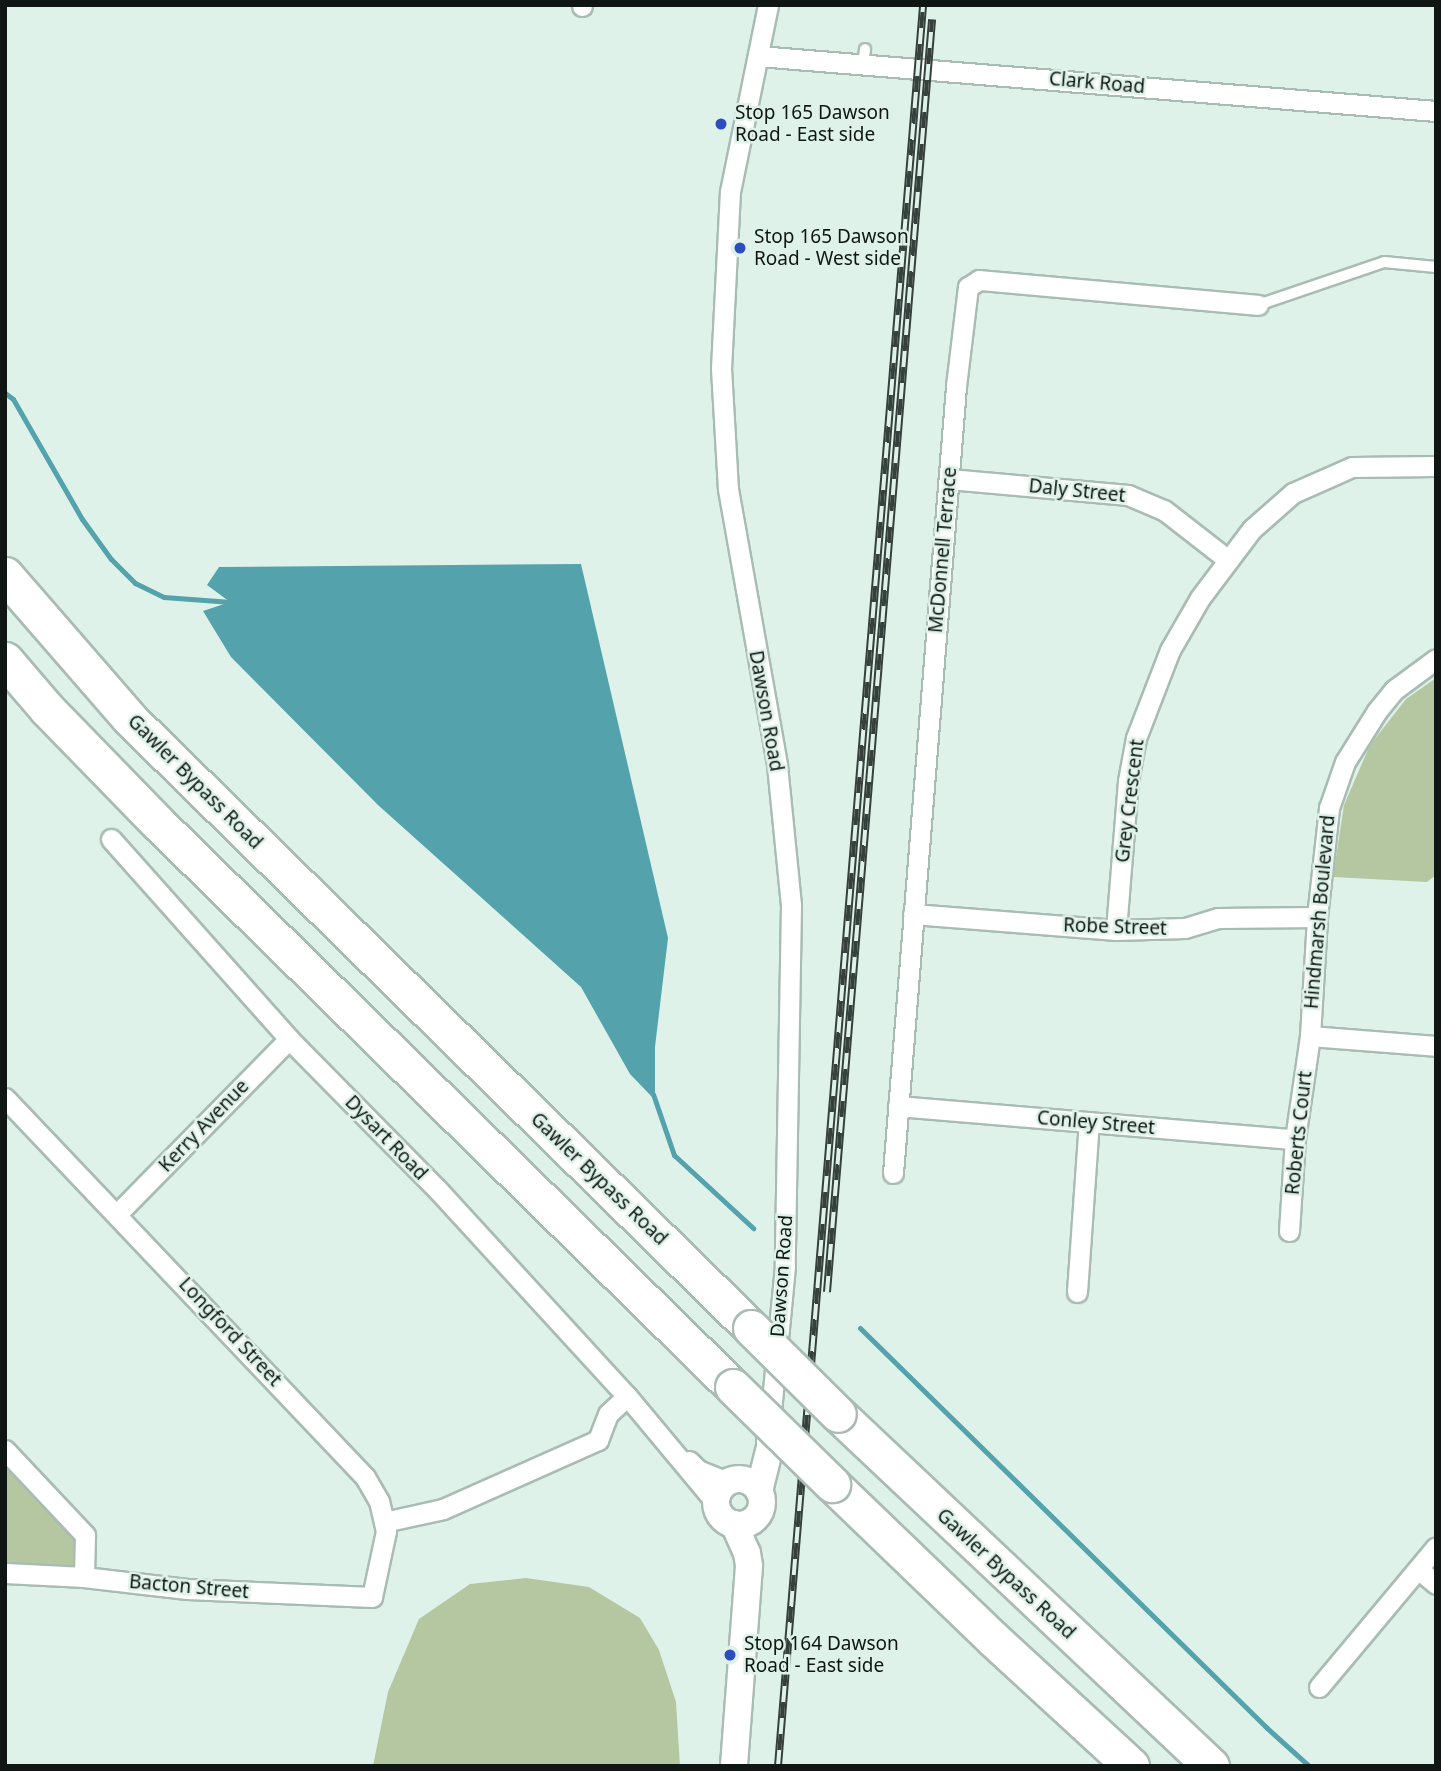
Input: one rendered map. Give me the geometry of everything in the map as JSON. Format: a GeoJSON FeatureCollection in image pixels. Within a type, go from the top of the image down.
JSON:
{"type":"FeatureCollection","features":[{"type":"Feature","properties":{"kind":"highway","name":"Gawler Bypass Road"},"geometry":{"type":"LineString","coordinates":[[5,575],[130,719],[838,1414],[1211,1766]]}},
{"type":"Feature","properties":{"kind":"highway"},"geometry":{"type":"LineString","coordinates":[[5,660],[47,709],[166,831],[832,1484],[992,1638],[1131,1766]]}},
{"type":"Feature","properties":{"kind":"street","name":"Dawson Road"},"geometry":{"type":"LineString","coordinates":[[745,1634],[760,1535],[759,1502],[770,1447],[785,1266],[791,905],[777,765],[728,489],[721,368],[730,191],[768,5]]}},
{"type":"Feature","properties":{"kind":"street","name":"Clark Road"},"geometry":{"type":"LineString","coordinates":[[758,56],[864,57],[1436,111]]}},
{"type":"Feature","properties":{"kind":"street","name":"McDonnell Terrace"},"geometry":{"type":"LineString","coordinates":[[893,1173],[964,299],[968,287],[975,281],[1258,305]]}},
{"type":"Feature","properties":{"kind":"street","name":"Grey Crescent"},"geometry":{"type":"LineString","coordinates":[[1116,930],[1128,781],[1136,738],[1170,650],[1200,598],[1252,528],[1281,500],[1337,471],[1370,466],[1436,466]]}},
{"type":"Feature","properties":{"kind":"street","name":"Daly Street"},"geometry":{"type":"LineString","coordinates":[[949,480],[1128,495],[1164,510],[1227,559]]}},
{"type":"Feature","properties":{"kind":"street","name":"Hindmarsh Boulevard"},"geometry":{"type":"LineString","coordinates":[[1436,659],[1394,690],[1358,741],[1335,784],[1329,808],[1317,917],[1310,1036],[1436,1046]]}},
{"type":"Feature","properties":{"kind":"street","name":"Dysart Road"},"geometry":{"type":"LineString","coordinates":[[111,839],[289,1039],[437,1189],[663,1436],[698,1470],[726,1488]]}},
{"type":"Feature","properties":{"kind":"street","name":"Robe Street"},"geometry":{"type":"LineString","coordinates":[[913,915],[1116,930],[1185,928],[1218,918],[1317,917]]}},
{"type":"Feature","properties":{"kind":"street","name":"Roberts Court"},"geometry":{"type":"LineString","coordinates":[[1289,1231],[1295,1139],[1310,1036]]}},
{"type":"Feature","properties":{"kind":"street","name":"Kerry Avenue"},"geometry":{"type":"LineString","coordinates":[[118,1213],[289,1039]]}},
{"type":"Feature","properties":{"kind":"street","name":"Longford Street"},"geometry":{"type":"LineString","coordinates":[[5,1098],[118,1213],[365,1477],[379,1501],[386,1531],[372,1597]]}},
{"type":"Feature","properties":{"kind":"street","name":"Conley Street"},"geometry":{"type":"LineString","coordinates":[[898,1107],[1295,1139]]}},
{"type":"Feature","properties":{"kind":"street"},"geometry":{"type":"LineString","coordinates":[[1077,1292],[1089,1122]]}},
{"type":"Feature","properties":{"kind":"street"},"geometry":{"type":"LineString","coordinates":[[384,1522],[443,1509],[598,1440],[608,1414],[627,1396]]}},
{"type":"Feature","properties":{"kind":"street","name":"Dawson Road"},"geometry":{"type":"LineString","coordinates":[[726,1488],[750,1463],[770,1422]]}},
{"type":"Feature","properties":{"kind":"street"},"geometry":{"type":"LineString","coordinates":[[5,1450],[85,1535],[84,1577]]}},
{"type":"Feature","properties":{"kind":"street"},"geometry":{"type":"LineString","coordinates":[[747,1480],[759,1502],[747,1523],[734,1524],[720,1515],[726,1488],[747,1480]]}},
{"type":"Feature","properties":{"kind":"street","name":"Dawson Road"},"geometry":{"type":"LineString","coordinates":[[734,1524],[747,1553],[749,1566],[734,1766]]}},
{"type":"Feature","properties":{"kind":"street"},"geometry":{"type":"LineString","coordinates":[[1319,1686],[1436,1547]]}},
{"type":"Feature","properties":{"kind":"street"},"geometry":{"type":"LineString","coordinates":[[1418,1569],[1436,1584]]}},
{"type":"Feature","properties":{"kind":"street","name":"Bacton Street"},"geometry":{"type":"LineString","coordinates":[[5,1573],[84,1577],[187,1589],[372,1597]]}},
{"type":"Feature","properties":{"kind":"lane"},"geometry":{"type":"LineString","coordinates":[[1258,305],[1384,262],[1436,267]]}},
{"type":"Feature","properties":{"kind":"green space"},"geometry":{"type":"Polygon","coordinates":[[[1436,678],[1436,875],[1427,882],[1333,877],[1344,805],[1370,745],[1406,699],[1436,678]]]}},
{"type":"Feature","properties":{"kind":"green space"},"geometry":{"type":"Polygon","coordinates":[[[5,1450],[76,1523],[84,1577],[5,1573],[5,1450]]]}},
{"type":"Feature","properties":{"kind":"green space"},"geometry":{"type":"Polygon","coordinates":[[[526,1578],[589,1587],[640,1618],[659,1650],[676,1702],[680,1766],[373,1766],[388,1692],[419,1619],[470,1584],[526,1578]]]}},
{"type":"Feature","properties":{"kind":"water"},"geometry":{"type":"Polygon","coordinates":[[[581,564],[668,938],[655,1047],[655,1100],[630,1074],[581,987],[378,805],[231,657],[203,611],[230,602],[207,585],[219,567],[581,564]]]}},
{"type":"Feature","properties":{"kind":"waterway"},"geometry":{"type":"LineString","coordinates":[[5,393],[13,399],[82,519],[111,559],[135,583],[164,597],[231,602],[235,605]]}},
{"type":"Feature","properties":{"kind":"waterway"},"geometry":{"type":"LineString","coordinates":[[653,1094],[674,1155],[753,1228]]}},
{"type":"Feature","properties":{"kind":"waterway"},"geometry":{"type":"LineString","coordinates":[[860,1328],[1267,1728],[1309,1766]]}},
{"type":"Feature","properties":{"kind":"railway"},"geometry":{"type":"LineString","coordinates":[[778,1766],[923,5]]}},
{"type":"Feature","properties":{"kind":"railway"},"geometry":{"type":"LineString","coordinates":[[827,1292],[932,19]]}},
{"type":"Feature","properties":{"kind":"place","name":"Stop 165 Dawson Road - East side"},"geometry":{"type":"Point","coordinates":[721,124]}},
{"type":"Feature","properties":{"kind":"place","name":"Stop 165 Dawson Road - West side"},"geometry":{"type":"Point","coordinates":[740,248]}},
{"type":"Feature","properties":{"kind":"place","name":"Stop 164 Dawson Road - East side"},"geometry":{"type":"Point","coordinates":[730,1655]}}]}
